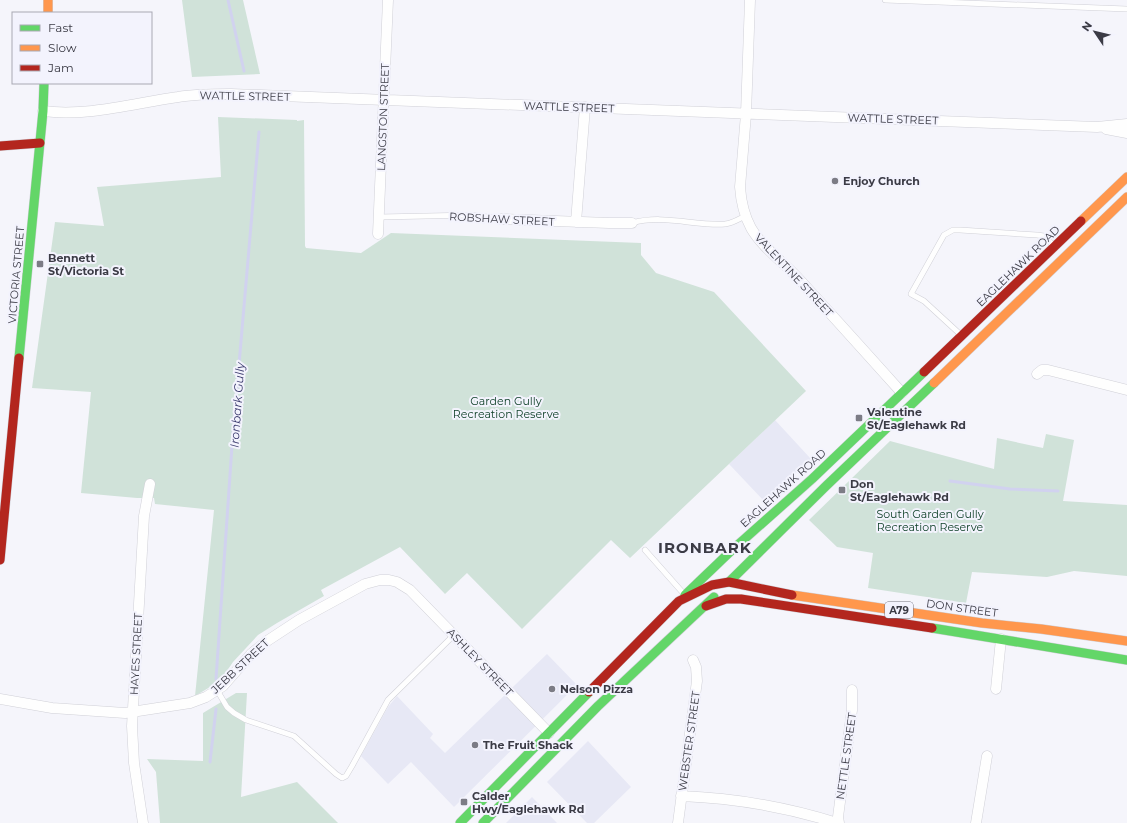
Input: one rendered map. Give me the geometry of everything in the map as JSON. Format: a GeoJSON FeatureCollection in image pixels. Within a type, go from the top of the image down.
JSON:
{"type":"FeatureCollection","features":[{"type":"Feature","properties":{"kind":"main road"},"geometry":{"type":"LineString","coordinates":[[48,0],[48,12]]}},
{"type":"Feature","properties":{"kind":"main road","name":"VICTORIA STREET"},"geometry":{"type":"LineString","coordinates":[[0,560],[43,111],[44,84]]}},
{"type":"Feature","properties":{"kind":"main road"},"geometry":{"type":"LineString","coordinates":[[0,146],[40,143]]}},
{"type":"Feature","properties":{"kind":"main road","name":"EAGLEHAWK ROAD"},"geometry":{"type":"LineString","coordinates":[[460,823],[682,598],[746,546],[812,479],[1127,177]]}},
{"type":"Feature","properties":{"kind":"main road"},"geometry":{"type":"LineString","coordinates":[[706,606],[762,549],[1126,198]]}},
{"type":"Feature","properties":{"kind":"main road","name":"VALENTINE STREET"},"geometry":{"type":"LineString","coordinates":[[902,393],[912,404]]}},
{"type":"Feature","properties":{"kind":"main road"},"geometry":{"type":"LineString","coordinates":[[746,546],[762,549]]}},
{"type":"Feature","properties":{"kind":"main road","name":"DON STREET"},"geometry":{"type":"LineString","coordinates":[[682,598],[712,585],[729,582],[785,594],[982,623],[1127,641]]}},
{"type":"Feature","properties":{"kind":"main road","name":"A79"},"geometry":{"type":"LineString","coordinates":[[482,823],[598,706],[706,606],[726,599],[741,599],[1127,660]]}},
{"type":"Feature","properties":{"kind":"main road"},"geometry":{"type":"LineString","coordinates":[[1111,657],[1114,639]]}},
{"type":"Feature","properties":{"kind":"main road","name":"ASHLEY STREET"},"geometry":{"type":"LineString","coordinates":[[549,733],[560,744]]}},
{"type":"Feature","properties":{"kind":"street","name":"LANGSTON STREET"},"geometry":{"type":"LineString","coordinates":[[378,234],[388,0]]}},
{"type":"Feature","properties":{"kind":"street","name":"VALENTINE STREET"},"geometry":{"type":"LineString","coordinates":[[750,0],[746,114],[740,187],[745,216],[752,229],[764,243],[792,271],[902,393]]}},
{"type":"Feature","properties":{"kind":"street","name":"WATTLE STREET"},"geometry":{"type":"LineString","coordinates":[[43,111],[57,113],[80,112],[180,96],[230,94],[1097,127],[1127,124]]}},
{"type":"Feature","properties":{"kind":"street"},"geometry":{"type":"LineString","coordinates":[[576,222],[585,108]]}},
{"type":"Feature","properties":{"kind":"street","name":"WATTLE STREET"},"geometry":{"type":"LineString","coordinates":[[1097,127],[1127,133]]}},
{"type":"Feature","properties":{"kind":"street","name":"ROBSHAW STREET"},"geometry":{"type":"LineString","coordinates":[[500,219],[632,223]]}},
{"type":"Feature","properties":{"kind":"street"},"geometry":{"type":"LineString","coordinates":[[1037,374],[1042,370],[1048,370],[1127,390]]}},
{"type":"Feature","properties":{"kind":"street","name":"HAYES STREET"},"geometry":{"type":"LineString","coordinates":[[143,823],[133,751],[132,712],[144,516],[150,484]]}},
{"type":"Feature","properties":{"kind":"street","name":"JEBB STREET"},"geometry":{"type":"LineString","coordinates":[[0,699],[52,708],[132,712],[190,703],[206,697],[217,690],[229,680],[258,647],[288,627],[368,583],[380,580],[397,582]]}},
{"type":"Feature","properties":{"kind":"street","name":"ASHLEY STREET"},"geometry":{"type":"LineString","coordinates":[[397,582],[410,590],[549,733]]}},
{"type":"Feature","properties":{"kind":"street"},"geometry":{"type":"LineString","coordinates":[[996,689],[1001,639]]}},
{"type":"Feature","properties":{"kind":"street","name":"WEBSTER STREET"},"geometry":{"type":"LineString","coordinates":[[678,823],[697,680],[697,673],[693,660]]}},
{"type":"Feature","properties":{"kind":"street","name":"NETTLE STREET"},"geometry":{"type":"LineString","coordinates":[[838,823],[852,710],[852,690]]}},
{"type":"Feature","properties":{"kind":"street"},"geometry":{"type":"LineString","coordinates":[[976,823],[987,756]]}},
{"type":"Feature","properties":{"kind":"street"},"geometry":{"type":"LineString","coordinates":[[681,796],[710,797],[751,802],[807,814],[838,823]]}},
{"type":"Feature","properties":{"kind":"lane"},"geometry":{"type":"LineString","coordinates":[[885,0],[1127,8]]}},
{"type":"Feature","properties":{"kind":"lane","name":"ROBSHAW STREET"},"geometry":{"type":"LineString","coordinates":[[379,217],[474,215],[500,219]]}},
{"type":"Feature","properties":{"kind":"lane","name":"ROBSHAW STREET"},"geometry":{"type":"LineString","coordinates":[[632,223],[651,219],[725,224],[745,216]]}},
{"type":"Feature","properties":{"kind":"lane"},"geometry":{"type":"LineString","coordinates":[[962,336],[924,301],[911,294],[944,235],[953,230],[960,230],[1037,235],[1044,236],[1055,247]]}},
{"type":"Feature","properties":{"kind":"lane"},"geometry":{"type":"LineString","coordinates":[[644,550],[682,598]]}},
{"type":"Feature","properties":{"kind":"lane"},"geometry":{"type":"LineString","coordinates":[[217,690],[227,707],[234,713],[246,720],[294,736],[342,778],[346,776],[352,766],[388,700],[454,635]]}},
{"type":"Feature","properties":{"kind":"shaded area"},"geometry":{"type":"Polygon","coordinates":[[[775,420],[811,459],[765,502],[729,464],[775,420]]]}},
{"type":"Feature","properties":{"kind":"shaded area"},"geometry":{"type":"Polygon","coordinates":[[[547,654],[577,685],[454,807],[411,762],[388,784],[361,756],[388,707],[397,696],[433,734],[430,738],[445,753],[547,654]]]}},
{"type":"Feature","properties":{"kind":"shaded area"},"geometry":{"type":"Polygon","coordinates":[[[588,741],[631,787],[594,823],[587,823],[547,782],[588,741]]]}},
{"type":"Feature","properties":{"kind":"shaded area"},"geometry":{"type":"Polygon","coordinates":[[[532,797],[557,823],[506,823],[532,797]]]}},
{"type":"Feature","properties":{"kind":"green space"},"geometry":{"type":"Polygon","coordinates":[[[182,0],[243,0],[260,74],[192,77],[182,0]]]}},
{"type":"Feature","properties":{"kind":"green space","name":"Garden Gully Recreation Reserve"},"geometry":{"type":"Polygon","coordinates":[[[218,117],[297,121],[304,120],[306,248],[361,253],[391,233],[641,243],[641,255],[656,273],[714,292],[806,391],[630,558],[611,540],[522,629],[467,573],[445,594],[400,547],[321,590],[324,596],[258,635],[233,662],[220,681],[195,696],[214,510],[155,504],[154,498],[81,493],[91,392],[32,388],[55,222],[104,226],[97,187],[221,177],[218,117]]]}},
{"type":"Feature","properties":{"kind":"green space","name":"South Garden Gully Recreation Reserve"},"geometry":{"type":"Polygon","coordinates":[[[1046,434],[1074,440],[1063,501],[1127,505],[1127,576],[1074,571],[1047,577],[972,572],[966,603],[868,588],[873,553],[837,547],[809,520],[890,441],[994,469],[997,438],[1043,448],[1046,434]]]}},
{"type":"Feature","properties":{"kind":"green space"},"geometry":{"type":"Polygon","coordinates":[[[236,693],[247,693],[241,797],[297,782],[338,823],[160,823],[156,772],[147,759],[203,761],[203,713],[236,693]]]}},
{"type":"Feature","properties":{"kind":"waterway","name":"Ironbark Gully"},"geometry":{"type":"LineString","coordinates":[[228,0],[244,71]]}},
{"type":"Feature","properties":{"kind":"waterway","name":"Ironbark Gully"},"geometry":{"type":"LineString","coordinates":[[216,679],[232,446],[259,132]]}},
{"type":"Feature","properties":{"kind":"waterway"},"geometry":{"type":"LineString","coordinates":[[950,481],[1010,489],[1058,491]]}},
{"type":"Feature","properties":{"kind":"waterway","name":"Ironbark Gully"},"geometry":{"type":"LineString","coordinates":[[210,762],[216,709]]}},
{"type":"Feature","properties":{"kind":"traffic: fast"},"geometry":{"type":"LineString","coordinates":[[19,358],[43,111],[44,84]]}},
{"type":"Feature","properties":{"kind":"traffic: fast"},"geometry":{"type":"LineString","coordinates":[[685,595],[732,550],[812,479],[924,372]]}},
{"type":"Feature","properties":{"kind":"traffic: fast"},"geometry":{"type":"LineString","coordinates":[[729,582],[827,485],[934,383]]}},
{"type":"Feature","properties":{"kind":"traffic: fast"},"geometry":{"type":"LineString","coordinates":[[483,823],[598,706],[714,597]]}},
{"type":"Feature","properties":{"kind":"traffic: fast"},"geometry":{"type":"LineString","coordinates":[[932,628],[1127,660]]}},
{"type":"Feature","properties":{"kind":"traffic: fast"},"geometry":{"type":"LineString","coordinates":[[460,823],[589,692]]}},
{"type":"Feature","properties":{"kind":"traffic: slow"},"geometry":{"type":"LineString","coordinates":[[48,0],[48,12]]}},
{"type":"Feature","properties":{"kind":"traffic: slow"},"geometry":{"type":"LineString","coordinates":[[1081,221],[1127,177]]}},
{"type":"Feature","properties":{"kind":"traffic: slow"},"geometry":{"type":"LineString","coordinates":[[934,383],[1127,197]]}},
{"type":"Feature","properties":{"kind":"traffic: slow"},"geometry":{"type":"LineString","coordinates":[[792,595],[982,623],[1041,629],[1127,641]]}},
{"type":"Feature","properties":{"kind":"traffic: jam"},"geometry":{"type":"LineString","coordinates":[[0,146],[40,143]]}},
{"type":"Feature","properties":{"kind":"traffic: jam"},"geometry":{"type":"LineString","coordinates":[[924,372],[1081,221]]}},
{"type":"Feature","properties":{"kind":"traffic: jam"},"geometry":{"type":"LineString","coordinates":[[0,560],[19,358]]}},
{"type":"Feature","properties":{"kind":"traffic: jam"},"geometry":{"type":"LineString","coordinates":[[589,692],[679,601],[712,585],[729,582],[792,595]]}},
{"type":"Feature","properties":{"kind":"traffic: jam"},"geometry":{"type":"LineString","coordinates":[[706,606],[726,599],[741,599],[932,628]]}},
{"type":"Feature","properties":{"kind":"place","name":"Enjoy Church"},"geometry":{"type":"Point","coordinates":[835,181]}},
{"type":"Feature","properties":{"kind":"place","name":"Bennett St/Victoria St"},"geometry":{"type":"Point","coordinates":[40,264]}},
{"type":"Feature","properties":{"kind":"place","name":"Valentine St/Eaglehawk Rd"},"geometry":{"type":"Point","coordinates":[859,418]}},
{"type":"Feature","properties":{"kind":"place","name":"Don St/Eaglehawk Rd"},"geometry":{"type":"Point","coordinates":[842,490]}},
{"type":"Feature","properties":{"kind":"place","name":"Nelson Pizza"},"geometry":{"type":"Point","coordinates":[552,689]}},
{"type":"Feature","properties":{"kind":"place","name":"The Fruit Shack"},"geometry":{"type":"Point","coordinates":[475,745]}},
{"type":"Feature","properties":{"kind":"place","name":"Calder Hwy/Eaglehawk Rd"},"geometry":{"type":"Point","coordinates":[464,802]}},
{"type":"Feature","properties":{"kind":"district","name":"IRONBARK"},"geometry":{"type":"Point","coordinates":[705,547]}}]}
